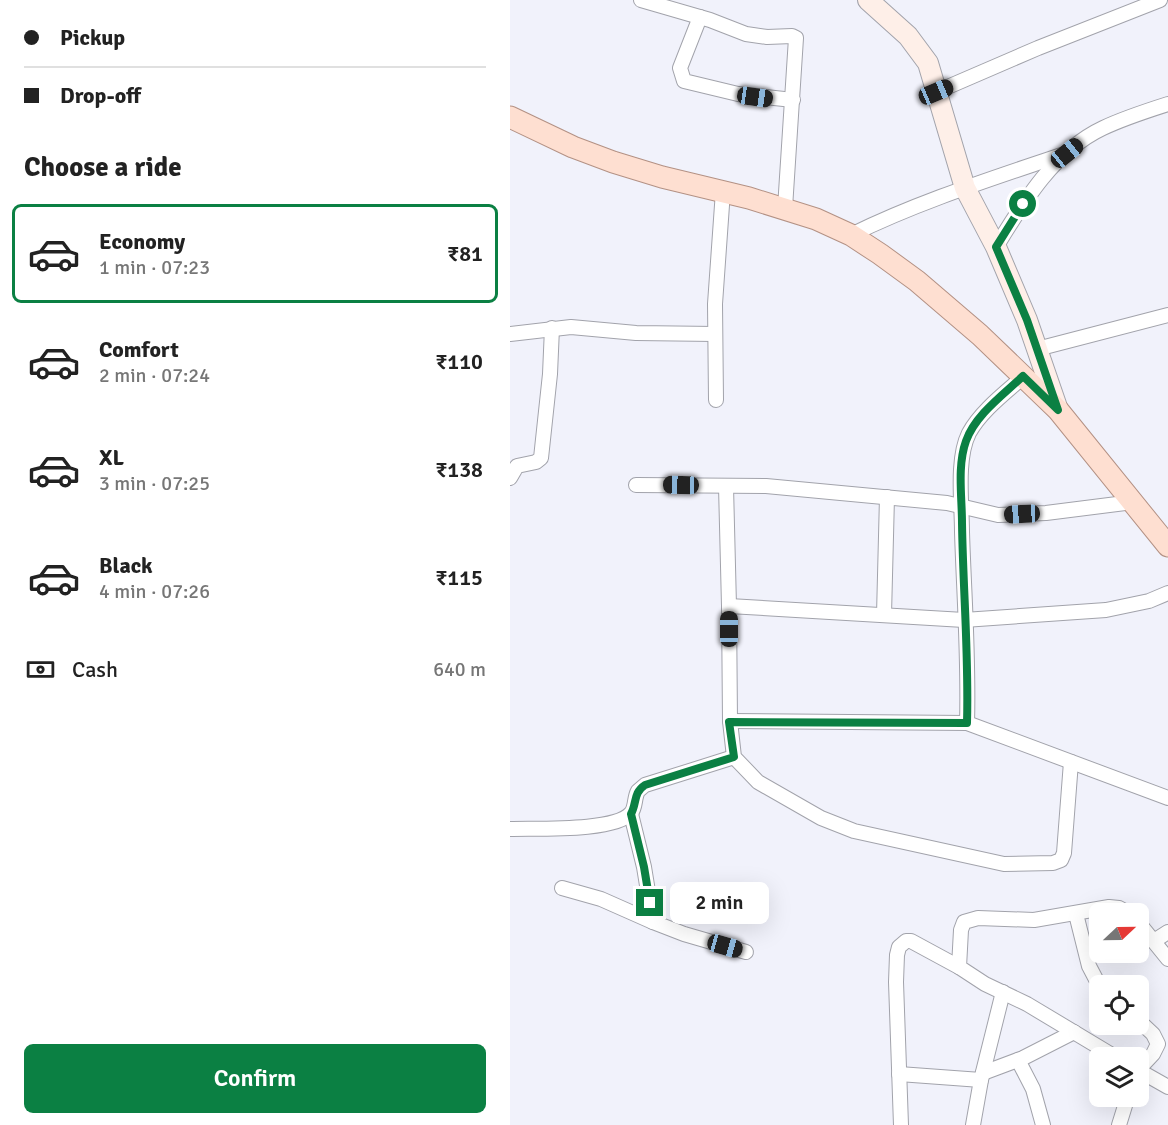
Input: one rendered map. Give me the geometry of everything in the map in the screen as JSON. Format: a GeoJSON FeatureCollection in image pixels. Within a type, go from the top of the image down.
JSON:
{"type":"FeatureCollection","features":[{"type":"Feature","properties":{"kind":"main road"},"geometry":{"type":"LineString","coordinates":[[868,0],[909,36],[928,63],[965,188],[996,247],[1037,349],[1058,410]]}},
{"type":"Feature","properties":{"kind":"main road"},"geometry":{"type":"LineString","coordinates":[[510,117],[573,147],[603,158],[662,177],[785,208],[816,219],[850,235],[880,254],[917,281],[980,335],[1058,410],[1168,546]]}},
{"type":"Feature","properties":{"kind":"street"},"geometry":{"type":"LineString","coordinates":[[640,0],[756,36],[795,37],[797,44],[794,100],[785,208]]}},
{"type":"Feature","properties":{"kind":"street"},"geometry":{"type":"LineString","coordinates":[[936,92],[1038,48],[1160,0]]}},
{"type":"Feature","properties":{"kind":"street"},"geometry":{"type":"LineString","coordinates":[[1167,0],[1168,8]]}},
{"type":"Feature","properties":{"kind":"street"},"geometry":{"type":"LineString","coordinates":[[700,17],[680,68],[684,81],[738,94],[794,100]]}},
{"type":"Feature","properties":{"kind":"street"},"geometry":{"type":"LineString","coordinates":[[996,247],[1023,204],[1054,165],[1067,153],[1101,128],[1137,113],[1168,104]]}},
{"type":"Feature","properties":{"kind":"street"},"geometry":{"type":"LineString","coordinates":[[850,235],[884,218],[1067,153]]}},
{"type":"Feature","properties":{"kind":"street"},"geometry":{"type":"LineString","coordinates":[[716,400],[715,304],[723,191]]}},
{"type":"Feature","properties":{"kind":"street"},"geometry":{"type":"LineString","coordinates":[[1037,349],[1168,315]]}},
{"type":"Feature","properties":{"kind":"street"},"geometry":{"type":"LineString","coordinates":[[510,334],[571,327],[636,333],[715,334]]}},
{"type":"Feature","properties":{"kind":"street"},"geometry":{"type":"LineString","coordinates":[[510,478],[518,466],[536,462],[541,458],[552,328]]}},
{"type":"Feature","properties":{"kind":"street"},"geometry":{"type":"LineString","coordinates":[[967,723],[968,676],[964,620],[962,454],[969,433],[979,419],[1023,376]]}},
{"type":"Feature","properties":{"kind":"street"},"geometry":{"type":"LineString","coordinates":[[636,485],[766,486],[947,503],[998,515],[1046,513],[1133,502]]}},
{"type":"Feature","properties":{"kind":"street"},"geometry":{"type":"LineString","coordinates":[[726,486],[729,722],[734,757],[758,782],[821,818],[854,831],[886,840],[914,843],[1004,864],[1045,864],[1061,860],[1064,853],[1071,762]]}},
{"type":"Feature","properties":{"kind":"street"},"geometry":{"type":"LineString","coordinates":[[884,615],[887,497]]}},
{"type":"Feature","properties":{"kind":"street"},"geometry":{"type":"LineString","coordinates":[[729,606],[964,620],[1106,610],[1149,601],[1168,593]]}},
{"type":"Feature","properties":{"kind":"street"},"geometry":{"type":"LineString","coordinates":[[729,722],[967,723],[1168,798]]}},
{"type":"Feature","properties":{"kind":"street"},"geometry":{"type":"LineString","coordinates":[[653,922],[644,867],[631,814],[638,790],[645,785],[734,757]]}},
{"type":"Feature","properties":{"kind":"street"},"geometry":{"type":"LineString","coordinates":[[510,829],[576,828],[621,820],[631,814]]}},
{"type":"Feature","properties":{"kind":"street"},"geometry":{"type":"LineString","coordinates":[[562,888],[601,899],[684,934],[746,952]]}},
{"type":"Feature","properties":{"kind":"street"},"geometry":{"type":"LineString","coordinates":[[958,967],[961,930],[964,922],[978,918],[1034,920],[1089,911]]}},
{"type":"Feature","properties":{"kind":"street"},"geometry":{"type":"LineString","coordinates":[[1076,914],[1089,966],[1094,975]]}},
{"type":"Feature","properties":{"kind":"street"},"geometry":{"type":"LineString","coordinates":[[1154,941],[1168,932]]}},
{"type":"Feature","properties":{"kind":"street"},"geometry":{"type":"LineString","coordinates":[[1149,935],[1168,959]]}},
{"type":"Feature","properties":{"kind":"street"},"geometry":{"type":"LineString","coordinates":[[901,1125],[896,982],[897,955],[899,947],[906,941],[910,941],[1027,1004],[1099,1047]]}},
{"type":"Feature","properties":{"kind":"street"},"geometry":{"type":"LineString","coordinates":[[973,1125],[1003,992]]}},
{"type":"Feature","properties":{"kind":"street"},"geometry":{"type":"LineString","coordinates":[[1149,1031],[1158,1044],[1149,1058]]}},
{"type":"Feature","properties":{"kind":"street"},"geometry":{"type":"LineString","coordinates":[[899,1074],[982,1077],[1074,1032]]}},
{"type":"Feature","properties":{"kind":"street"},"geometry":{"type":"LineString","coordinates":[[1018,1060],[1033,1089],[1043,1125]]}},
{"type":"Feature","properties":{"kind":"street"},"geometry":{"type":"LineString","coordinates":[[1149,1076],[1168,1087]]}},
{"type":"Feature","properties":{"kind":"street"},"geometry":{"type":"LineString","coordinates":[[1119,1125],[1125,1107]]}},
{"type":"Feature","properties":{"kind":"route"},"geometry":{"type":"LineString","coordinates":[[650,903],[631,814],[636,794],[645,785],[734,757],[729,722],[967,723],[968,676],[964,620],[962,454],[966,441],[979,419],[1023,376],[1058,410],[1027,320],[996,247],[1023,204]]}}]}
